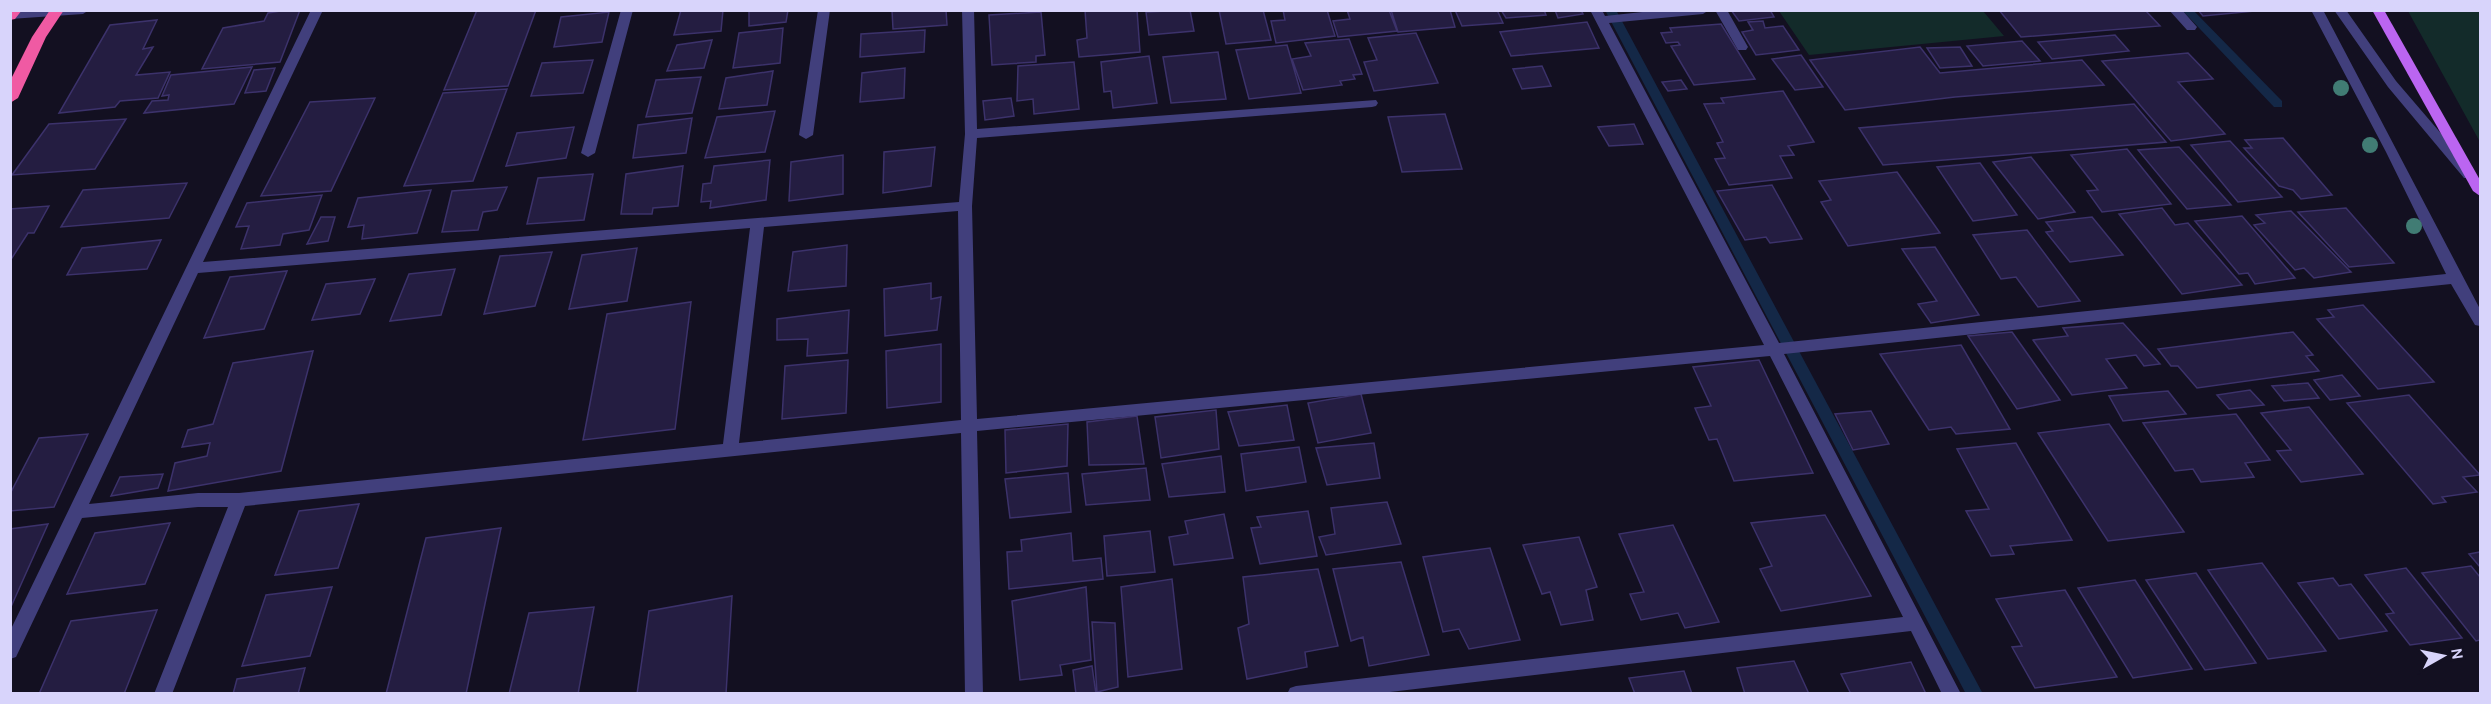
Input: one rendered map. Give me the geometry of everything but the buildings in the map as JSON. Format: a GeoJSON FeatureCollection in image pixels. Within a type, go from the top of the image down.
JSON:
{"type":"FeatureCollection","features":[{"type":"Feature","properties":{"kind":"highway"},"geometry":{"type":"LineString","coordinates":[[11,16],[15,10]]}},
{"type":"Feature","properties":{"kind":"highway"},"geometry":{"type":"LineString","coordinates":[[10,98],[39,37],[57,11]]}},
{"type":"Feature","properties":{"kind":"main road"},"geometry":{"type":"LineString","coordinates":[[2378,10],[2478,188]]}},
{"type":"Feature","properties":{"kind":"street"},"geometry":{"type":"LineString","coordinates":[[11,16],[83,10]]}},
{"type":"Feature","properties":{"kind":"street"},"geometry":{"type":"LineString","coordinates":[[10,651],[317,10]]}},
{"type":"Feature","properties":{"kind":"street"},"geometry":{"type":"LineString","coordinates":[[588,153],[627,10]]}},
{"type":"Feature","properties":{"kind":"street"},"geometry":{"type":"LineString","coordinates":[[806,135],[824,10]]}},
{"type":"Feature","properties":{"kind":"street"},"geometry":{"type":"LineString","coordinates":[[968,10],[971,134],[965,206],[974,693]]}},
{"type":"Feature","properties":{"kind":"street"},"geometry":{"type":"LineString","coordinates":[[1703,10],[1608,17],[1789,348],[1915,622],[1952,693]]}},
{"type":"Feature","properties":{"kind":"street"},"geometry":{"type":"LineString","coordinates":[[1721,10],[1742,47]]}},
{"type":"Feature","properties":{"kind":"street"},"geometry":{"type":"LineString","coordinates":[[2175,10],[2191,27]]}},
{"type":"Feature","properties":{"kind":"street"},"geometry":{"type":"LineString","coordinates":[[2317,10],[2394,152],[2455,278],[2481,321]]}},
{"type":"Feature","properties":{"kind":"street"},"geometry":{"type":"LineString","coordinates":[[2340,10],[2392,84],[2478,188]]}},
{"type":"Feature","properties":{"kind":"street"},"geometry":{"type":"LineString","coordinates":[[971,134],[1372,103]]}},
{"type":"Feature","properties":{"kind":"street"},"geometry":{"type":"LineString","coordinates":[[194,268],[965,206]]}},
{"type":"Feature","properties":{"kind":"street"},"geometry":{"type":"LineString","coordinates":[[730,450],[757,224]]}},
{"type":"Feature","properties":{"kind":"street"},"geometry":{"type":"LineString","coordinates":[[77,512],[198,500],[239,500],[968,426],[1789,348],[2455,278]]}},
{"type":"Feature","properties":{"kind":"street"},"geometry":{"type":"LineString","coordinates":[[163,693],[239,500]]}},
{"type":"Feature","properties":{"kind":"street"},"geometry":{"type":"LineString","coordinates":[[1296,693],[1915,622]]}},
{"type":"Feature","properties":{"kind":"green space"},"geometry":{"type":"Polygon","coordinates":[[[1779,11],[1983,11],[2004,36],[1809,55],[1779,11]]]}},
{"type":"Feature","properties":{"kind":"green space"},"geometry":{"type":"Polygon","coordinates":[[[2408,11],[2480,11],[2480,142],[2408,11]]]}},
{"type":"Feature","properties":{"kind":"waterway"},"geometry":{"type":"LineString","coordinates":[[1610,10],[1975,694]]}},
{"type":"Feature","properties":{"kind":"waterway"},"geometry":{"type":"LineString","coordinates":[[2187,10],[2278,104]]}}]}
